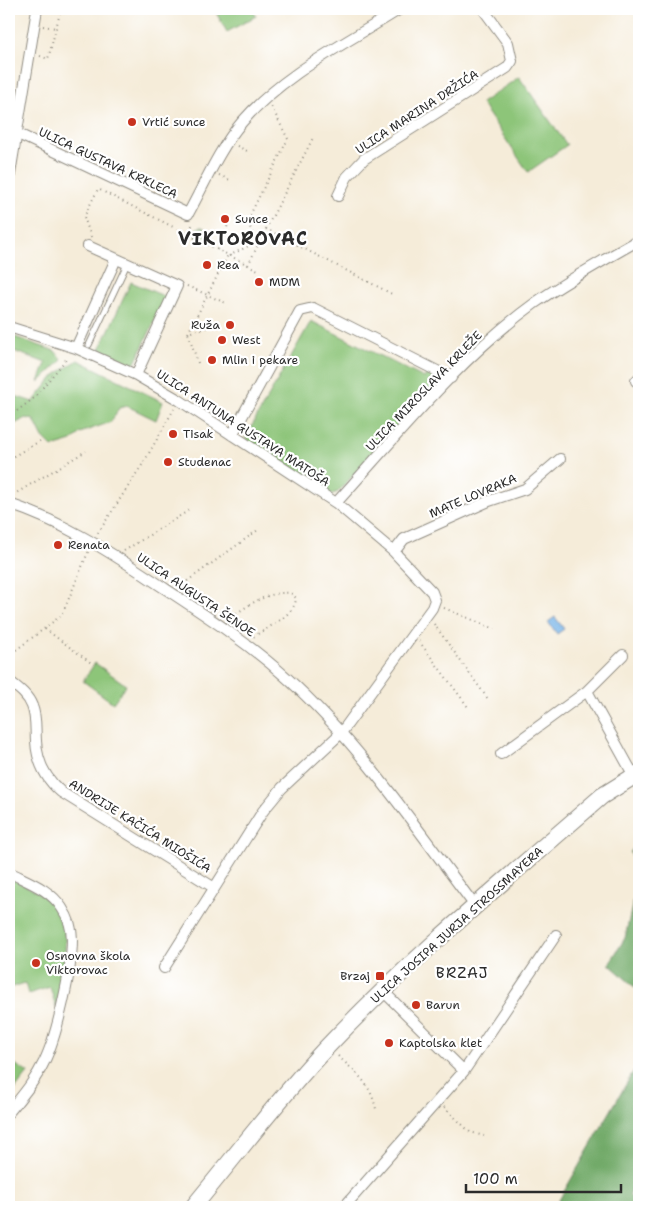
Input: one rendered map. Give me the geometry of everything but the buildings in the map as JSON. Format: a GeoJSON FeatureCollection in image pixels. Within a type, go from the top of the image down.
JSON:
{"type":"FeatureCollection","features":[{"type":"Feature","properties":{"kind":"main road","name":"ULICA JOSIPA JURJA STROSSMAYERA"},"geometry":{"type":"LineString","coordinates":[[193,1207],[284,1095],[327,1047],[382,991],[475,906],[602,796],[637,775]]}},
{"type":"Feature","properties":{"kind":"street"},"geometry":{"type":"LineString","coordinates":[[9,180],[37,9]]}},
{"type":"Feature","properties":{"kind":"street","name":"ULICA GUSTAVA KRKLECA"},"geometry":{"type":"LineString","coordinates":[[16,133],[188,214],[223,148],[243,122],[264,100],[298,73],[400,9]]}},
{"type":"Feature","properties":{"kind":"street","name":"ULICA MARINA DRŽIĆA"},"geometry":{"type":"LineString","coordinates":[[338,196],[348,177],[364,159],[496,76],[512,61],[508,43],[483,9]]}},
{"type":"Feature","properties":{"kind":"street","name":"ULICA MIROSLAVA KRLEŽE"},"geometry":{"type":"LineString","coordinates":[[336,503],[451,378],[493,337],[534,303],[639,240]]}},
{"type":"Feature","properties":{"kind":"street"},"geometry":{"type":"LineString","coordinates":[[88,246],[177,286]]}},
{"type":"Feature","properties":{"kind":"street"},"geometry":{"type":"LineString","coordinates":[[76,348],[116,259]]}},
{"type":"Feature","properties":{"kind":"street","name":"ULICA ANTUNA GUSTAVA MATOŠA"},"geometry":{"type":"LineString","coordinates":[[136,375],[177,286]]}},
{"type":"Feature","properties":{"kind":"street"},"geometry":{"type":"LineString","coordinates":[[232,435],[300,311],[306,308],[313,308],[451,378]]}},
{"type":"Feature","properties":{"kind":"street","name":"ULICA ANTUNA GUSTAVA MATOŠA"},"geometry":{"type":"LineString","coordinates":[[9,327],[76,348],[136,375],[179,400],[336,503],[394,552],[432,592],[434,603]]}},
{"type":"Feature","properties":{"kind":"street","name":"MATE LOVRAKA"},"geometry":{"type":"LineString","coordinates":[[394,552],[404,539],[489,501],[524,488],[560,459]]}},
{"type":"Feature","properties":{"kind":"street","name":"ULICA AUGUSTA ŠENOE"},"geometry":{"type":"LineString","coordinates":[[9,504],[69,529],[116,556],[220,624],[288,679],[341,733],[475,906]]}},
{"type":"Feature","properties":{"kind":"street","name":"ANDRIJE KAČIĆA MIOŠIĆA"},"geometry":{"type":"LineString","coordinates":[[164,968],[213,887],[263,811],[282,788],[341,733],[434,603]]}},
{"type":"Feature","properties":{"kind":"street"},"geometry":{"type":"LineString","coordinates":[[501,754],[587,691],[623,655]]}},
{"type":"Feature","properties":{"kind":"street","name":"ANDRIJE KAČIĆA MIOŠIĆA"},"geometry":{"type":"LineString","coordinates":[[9,681],[27,697],[32,705],[35,715],[38,757],[50,783],[61,792],[213,887]]}},
{"type":"Feature","properties":{"kind":"street"},"geometry":{"type":"LineString","coordinates":[[587,691],[637,775]]}},
{"type":"Feature","properties":{"kind":"street"},"geometry":{"type":"LineString","coordinates":[[9,872],[47,892],[56,900],[69,922],[72,939],[59,1019],[50,1050],[30,1086],[9,1112]]}},
{"type":"Feature","properties":{"kind":"street"},"geometry":{"type":"LineString","coordinates":[[344,1207],[439,1102],[464,1071],[556,935]]}},
{"type":"Feature","properties":{"kind":"street"},"geometry":{"type":"LineString","coordinates":[[382,991],[464,1071]]}},
{"type":"Feature","properties":{"kind":"lane"},"geometry":{"type":"LineString","coordinates":[[89,344],[127,264]]}},
{"type":"Feature","properties":{"kind":"path"},"geometry":{"type":"LineString","coordinates":[[36,55],[48,59],[61,9]]}},
{"type":"Feature","properties":{"kind":"path"},"geometry":{"type":"LineString","coordinates":[[41,25],[56,28]]}},
{"type":"Feature","properties":{"kind":"path"},"geometry":{"type":"LineString","coordinates":[[259,241],[247,221],[288,139],[271,106]]}},
{"type":"Feature","properties":{"kind":"path"},"geometry":{"type":"LineString","coordinates":[[248,265],[313,138]]}},
{"type":"Feature","properties":{"kind":"path"},"geometry":{"type":"LineString","coordinates":[[219,175],[232,181]]}},
{"type":"Feature","properties":{"kind":"path"},"geometry":{"type":"LineString","coordinates":[[88,246],[92,235],[84,217],[98,189],[260,271]]}},
{"type":"Feature","properties":{"kind":"path"},"geometry":{"type":"LineString","coordinates":[[217,250],[228,225]]}},
{"type":"Feature","properties":{"kind":"path"},"geometry":{"type":"LineString","coordinates":[[266,229],[392,294]]}},
{"type":"Feature","properties":{"kind":"path"},"geometry":{"type":"LineString","coordinates":[[198,363],[188,333],[228,256],[259,241]]}},
{"type":"Feature","properties":{"kind":"path"},"geometry":{"type":"LineString","coordinates":[[177,286],[185,290],[187,286],[228,304]]}},
{"type":"Feature","properties":{"kind":"path"},"geometry":{"type":"LineString","coordinates":[[188,333],[218,324]]}},
{"type":"Feature","properties":{"kind":"path"},"geometry":{"type":"LineString","coordinates":[[9,417],[34,398],[76,348]]}},
{"type":"Feature","properties":{"kind":"path"},"geometry":{"type":"LineString","coordinates":[[9,655],[62,616],[92,542],[144,462],[179,400]]}},
{"type":"Feature","properties":{"kind":"path"},"geometry":{"type":"LineString","coordinates":[[9,459],[40,441]]}},
{"type":"Feature","properties":{"kind":"path"},"geometry":{"type":"LineString","coordinates":[[9,497],[86,452]]}},
{"type":"Feature","properties":{"kind":"path"},"geometry":{"type":"LineString","coordinates":[[116,556],[191,509]]}},
{"type":"Feature","properties":{"kind":"path"},"geometry":{"type":"LineString","coordinates":[[171,592],[258,530]]}},
{"type":"Feature","properties":{"kind":"path"},"geometry":{"type":"LineString","coordinates":[[220,624],[273,593],[291,593],[296,598],[296,603],[291,611],[245,643]]}},
{"type":"Feature","properties":{"kind":"path"},"geometry":{"type":"LineString","coordinates":[[434,603],[495,629]]}},
{"type":"Feature","properties":{"kind":"path"},"geometry":{"type":"LineString","coordinates":[[427,615],[488,699]]}},
{"type":"Feature","properties":{"kind":"path"},"geometry":{"type":"LineString","coordinates":[[45,629],[94,665]]}},
{"type":"Feature","properties":{"kind":"path"},"geometry":{"type":"LineString","coordinates":[[413,634],[468,708]]}},
{"type":"Feature","properties":{"kind":"path"},"geometry":{"type":"LineString","coordinates":[[327,1047],[361,1077],[372,1092],[376,1109]]}},
{"type":"Feature","properties":{"kind":"path"},"geometry":{"type":"LineString","coordinates":[[439,1102],[470,1132],[484,1136]]}},
{"type":"Feature","properties":{"kind":"green space"},"geometry":{"type":"Polygon","coordinates":[[[214,9],[252,9],[256,16],[227,32],[214,9]]]}},
{"type":"Feature","properties":{"kind":"green space"},"geometry":{"type":"Polygon","coordinates":[[[519,77],[567,145],[528,172],[481,103],[519,77]]]}},
{"type":"Feature","properties":{"kind":"green space"},"geometry":{"type":"Polygon","coordinates":[[[201,227],[207,233],[201,239],[195,233],[201,227]]]}},
{"type":"Feature","properties":{"kind":"green space"},"geometry":{"type":"Polygon","coordinates":[[[131,282],[166,297],[134,365],[100,349],[131,282]]]}},
{"type":"Feature","properties":{"kind":"green space"},"geometry":{"type":"Polygon","coordinates":[[[311,321],[424,378],[428,372],[436,376],[438,381],[338,492],[330,495],[245,438],[311,321]]]}},
{"type":"Feature","properties":{"kind":"green space"},"geometry":{"type":"Polygon","coordinates":[[[9,335],[55,351],[62,360],[39,382],[46,363],[14,351],[11,357],[9,356],[9,335]]]}},
{"type":"Feature","properties":{"kind":"green space"},"geometry":{"type":"Polygon","coordinates":[[[78,360],[163,402],[156,420],[127,406],[119,408],[111,422],[80,433],[72,441],[52,447],[43,438],[34,420],[26,418],[9,427],[9,394],[33,402],[55,375],[78,360]]]}},
{"type":"Feature","properties":{"kind":"green space"},"geometry":{"type":"Polygon","coordinates":[[[95,663],[126,685],[113,703],[83,681],[95,663]]]}},
{"type":"Feature","properties":{"kind":"green space"},"geometry":{"type":"Polygon","coordinates":[[[639,840],[639,864],[630,853],[639,840]]]}},
{"type":"Feature","properties":{"kind":"green space"},"geometry":{"type":"Polygon","coordinates":[[[639,874],[639,991],[609,964],[625,938],[639,874]]]}},
{"type":"Feature","properties":{"kind":"green space","name":"Osnovna škola Viktorovac"},"geometry":{"type":"Polygon","coordinates":[[[9,878],[33,889],[46,898],[56,909],[62,921],[65,935],[65,950],[56,1007],[50,987],[28,994],[25,983],[9,988],[9,878]]]}},
{"type":"Feature","properties":{"kind":"green space"},"geometry":{"type":"Polygon","coordinates":[[[9,1060],[28,1073],[9,1097],[9,1060]]]}},
{"type":"Feature","properties":{"kind":"green space"},"geometry":{"type":"Polygon","coordinates":[[[639,1062],[639,1167],[629,1194],[638,1207],[555,1207],[639,1062]]]}},
{"type":"Feature","properties":{"kind":"water"},"geometry":{"type":"Polygon","coordinates":[[[555,617],[564,629],[557,634],[548,622],[555,617]]]}},
{"type":"Feature","properties":{"kind":"place","name":"Vrtić sunce"},"geometry":{"type":"Point","coordinates":[132,122]}},
{"type":"Feature","properties":{"kind":"place","name":"Sunce"},"geometry":{"type":"Point","coordinates":[225,219]}},
{"type":"Feature","properties":{"kind":"place","name":"Rea"},"geometry":{"type":"Point","coordinates":[207,265]}},
{"type":"Feature","properties":{"kind":"place","name":"MDM"},"geometry":{"type":"Point","coordinates":[259,282]}},
{"type":"Feature","properties":{"kind":"place","name":"Ruža"},"geometry":{"type":"Point","coordinates":[230,325]}},
{"type":"Feature","properties":{"kind":"place","name":"West"},"geometry":{"type":"Point","coordinates":[222,340]}},
{"type":"Feature","properties":{"kind":"place","name":"Mlin i pekare"},"geometry":{"type":"Point","coordinates":[212,360]}},
{"type":"Feature","properties":{"kind":"place","name":"Tisak"},"geometry":{"type":"Point","coordinates":[173,434]}},
{"type":"Feature","properties":{"kind":"place","name":"Studenac"},"geometry":{"type":"Point","coordinates":[168,462]}},
{"type":"Feature","properties":{"kind":"place","name":"Renata"},"geometry":{"type":"Point","coordinates":[58,545]}},
{"type":"Feature","properties":{"kind":"place","name":"Osnovna škola Viktorovac"},"geometry":{"type":"Point","coordinates":[36,963]}},
{"type":"Feature","properties":{"kind":"place","name":"Brzaj"},"geometry":{"type":"Point","coordinates":[380,976]}},
{"type":"Feature","properties":{"kind":"place","name":"Barun"},"geometry":{"type":"Point","coordinates":[416,1005]}},
{"type":"Feature","properties":{"kind":"place","name":"Kaptolska klet"},"geometry":{"type":"Point","coordinates":[389,1043]}},
{"type":"Feature","properties":{"kind":"district","name":"VIKTOROVAC"},"geometry":{"type":"Point","coordinates":[243,239]}},
{"type":"Feature","properties":{"kind":"district","name":"BRZAJ"},"geometry":{"type":"Point","coordinates":[462,973]}}]}
